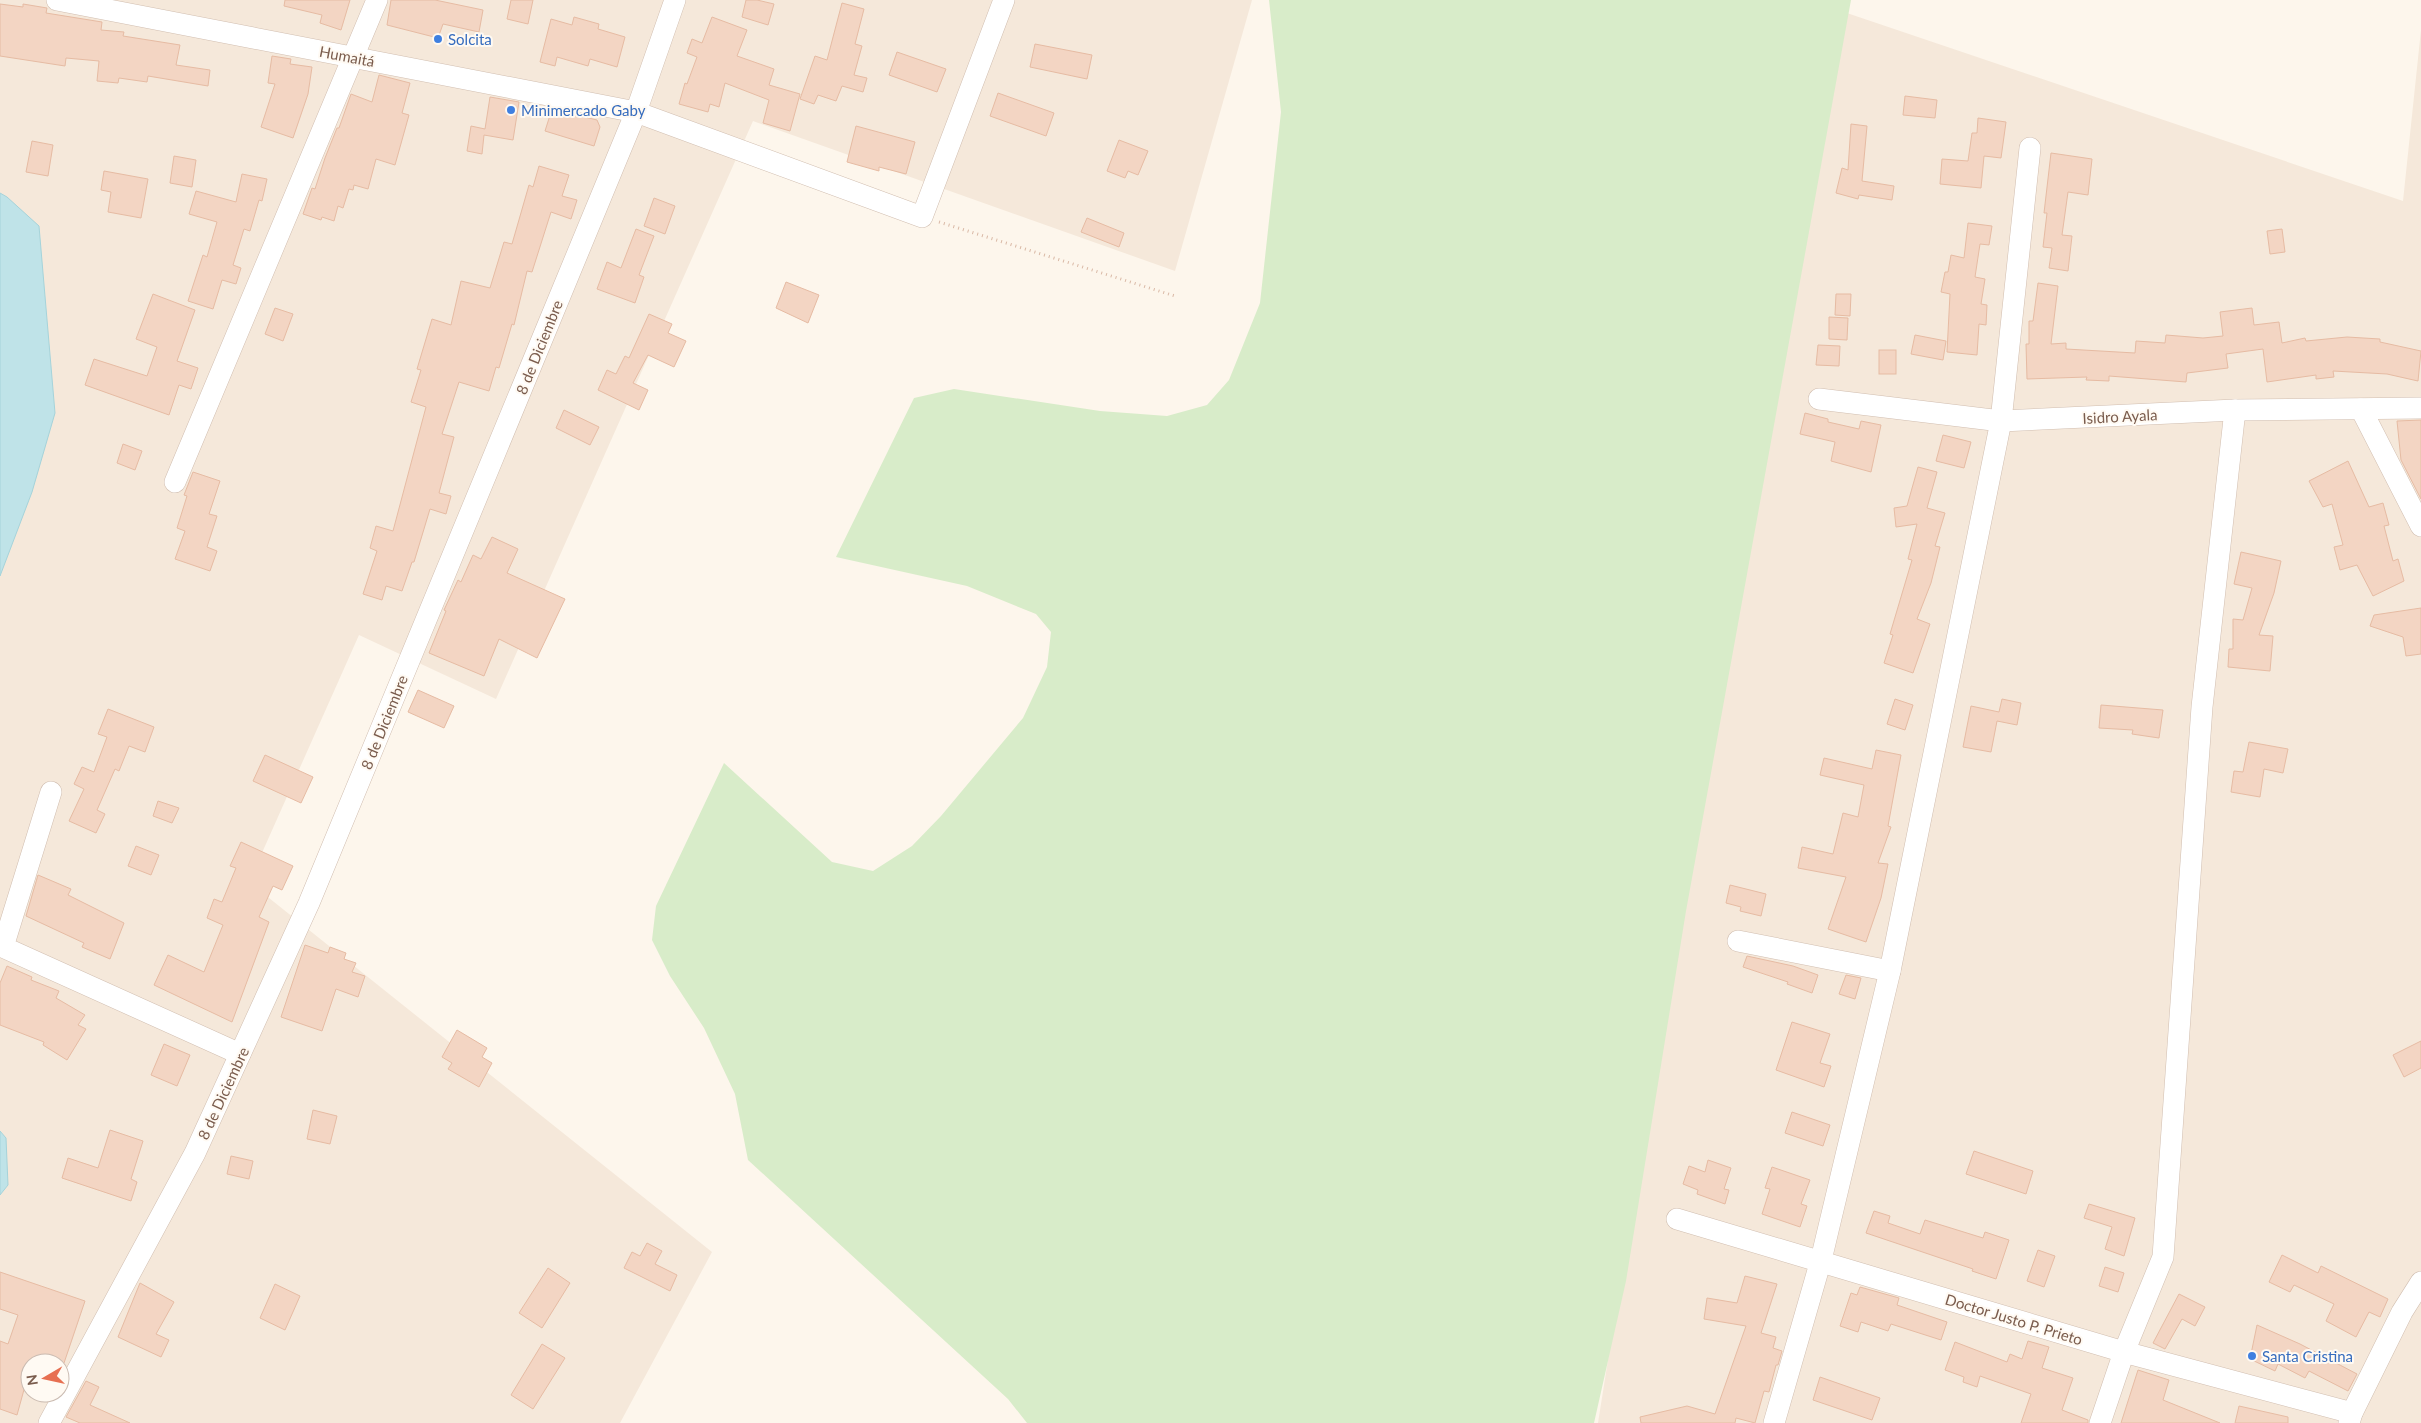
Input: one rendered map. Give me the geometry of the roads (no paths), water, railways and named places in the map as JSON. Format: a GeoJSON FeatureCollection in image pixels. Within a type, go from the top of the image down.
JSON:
{"type":"FeatureCollection","features":[{"type":"Feature","properties":{"kind":"street","name":"Humaitá"},"geometry":{"type":"LineString","coordinates":[[57,0],[636,112],[922,217],[1004,0]]}},
{"type":"Feature","properties":{"kind":"street"},"geometry":{"type":"LineString","coordinates":[[175,482],[377,0]]}},
{"type":"Feature","properties":{"kind":"street","name":"8 de Diciembre"},"geometry":{"type":"LineString","coordinates":[[49,1423],[195,1153],[309,904],[636,112],[675,0]]}},
{"type":"Feature","properties":{"kind":"street"},"geometry":{"type":"LineString","coordinates":[[1774,1423],[1821,1260],[1890,971],[2001,421],[2030,148]]}},
{"type":"Feature","properties":{"kind":"street","name":"Isidro Ayala"},"geometry":{"type":"LineString","coordinates":[[1819,399],[2001,421],[2235,410],[2421,408]]}},
{"type":"Feature","properties":{"kind":"street"},"geometry":{"type":"LineString","coordinates":[[2361,409],[2421,526]]}},
{"type":"Feature","properties":{"kind":"street"},"geometry":{"type":"LineString","coordinates":[[2100,1423],[2124,1352],[2163,1257],[2202,706],[2235,410]]}},
{"type":"Feature","properties":{"kind":"street"},"geometry":{"type":"LineString","coordinates":[[50,792],[3,947],[240,1054]]}},
{"type":"Feature","properties":{"kind":"street"},"geometry":{"type":"LineString","coordinates":[[1738,941],[1890,971]]}},
{"type":"Feature","properties":{"kind":"street","name":"Doctor Justo P. Prieto"},"geometry":{"type":"LineString","coordinates":[[1677,1219],[2351,1418]]}},
{"type":"Feature","properties":{"kind":"street"},"geometry":{"type":"LineString","coordinates":[[2351,1418],[2402,1312],[2421,1282]]}},
{"type":"Feature","properties":{"kind":"water"},"geometry":{"type":"Polygon","coordinates":[[[0,193],[39,226],[55,413],[32,492],[0,576],[0,193]]]}},
{"type":"Feature","properties":{"kind":"water"},"geometry":{"type":"Polygon","coordinates":[[[0,1131],[6,1138],[8,1185],[0,1195],[0,1131]]]}},
{"type":"Feature","properties":{"kind":"place","name":"Solcita"},"geometry":{"type":"Point","coordinates":[438,39]}},
{"type":"Feature","properties":{"kind":"place","name":"Minimercado Gaby"},"geometry":{"type":"Point","coordinates":[511,110]}},
{"type":"Feature","properties":{"kind":"place","name":"Santa Cristina"},"geometry":{"type":"Point","coordinates":[2252,1356]}}]}
